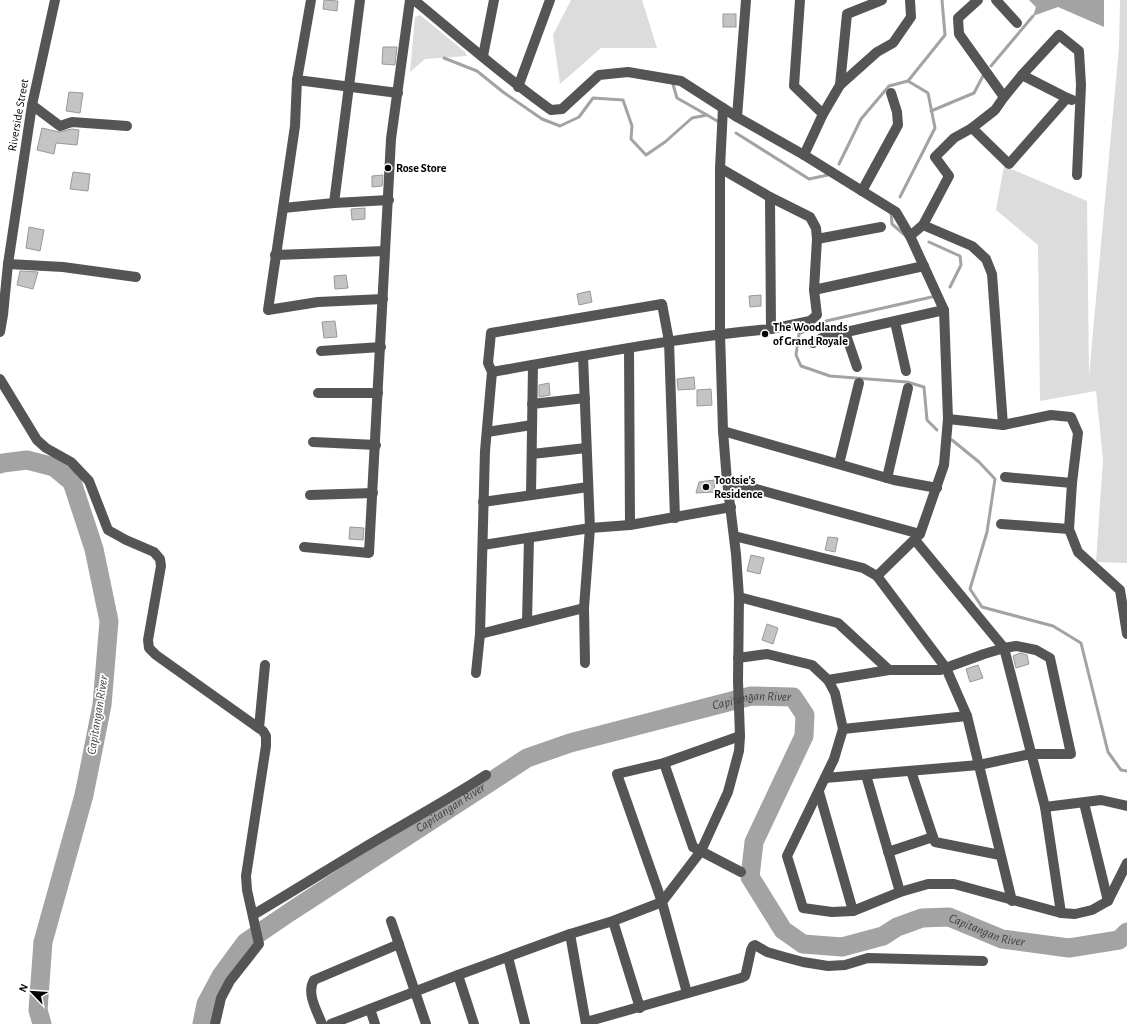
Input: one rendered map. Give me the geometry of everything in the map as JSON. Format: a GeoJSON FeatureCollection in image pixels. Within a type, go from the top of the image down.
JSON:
{"type":"FeatureCollection","features":[{"type":"Feature","properties":{"kind":"street","name":"Riverside Street"},"geometry":{"type":"LineString","coordinates":[[0,332],[8,264],[32,105],[55,0]]}},
{"type":"Feature","properties":{"kind":"street"},"geometry":{"type":"LineString","coordinates":[[310,0],[297,80],[294,126],[268,310],[318,302],[383,299]]}},
{"type":"Feature","properties":{"kind":"street"},"geometry":{"type":"LineString","coordinates":[[334,203],[360,0]]}},
{"type":"Feature","properties":{"kind":"street"},"geometry":{"type":"LineString","coordinates":[[304,546],[369,553],[376,445],[391,139],[410,0]]}},
{"type":"Feature","properties":{"kind":"street"},"geometry":{"type":"LineString","coordinates":[[414,0],[483,56],[518,87],[551,110],[562,109],[599,75],[628,72],[681,81],[737,117],[804,155],[896,212],[910,236],[944,310],[948,419],[944,464],[937,488],[917,537],[877,576]]}},
{"type":"Feature","properties":{"kind":"street"},"geometry":{"type":"LineString","coordinates":[[483,56],[494,0]]}},
{"type":"Feature","properties":{"kind":"street"},"geometry":{"type":"LineString","coordinates":[[518,87],[550,0]]}},
{"type":"Feature","properties":{"kind":"street"},"geometry":{"type":"LineString","coordinates":[[737,117],[746,0]]}},
{"type":"Feature","properties":{"kind":"street"},"geometry":{"type":"LineString","coordinates":[[800,0],[794,86],[824,114]]}},
{"type":"Feature","properties":{"kind":"street"},"geometry":{"type":"LineString","coordinates":[[840,85],[847,14],[862,4],[882,0]]}},
{"type":"Feature","properties":{"kind":"street"},"geometry":{"type":"LineString","coordinates":[[804,155],[840,85],[877,52],[893,43],[911,17],[910,0]]}},
{"type":"Feature","properties":{"kind":"street"},"geometry":{"type":"LineString","coordinates":[[978,0],[958,18],[960,34],[1004,96]]}},
{"type":"Feature","properties":{"kind":"street"},"geometry":{"type":"LineString","coordinates":[[996,0],[1016,23]]}},
{"type":"Feature","properties":{"kind":"street"},"geometry":{"type":"LineString","coordinates":[[910,236],[923,225],[950,176],[935,157],[954,138],[972,128],[995,110],[1004,96],[1059,35],[1079,51],[1081,85],[1077,175]]}},
{"type":"Feature","properties":{"kind":"street"},"geometry":{"type":"LineString","coordinates":[[1022,75],[1067,98],[1080,102]]}},
{"type":"Feature","properties":{"kind":"street"},"geometry":{"type":"LineString","coordinates":[[297,80],[398,93]]}},
{"type":"Feature","properties":{"kind":"street"},"geometry":{"type":"LineString","coordinates":[[862,191],[898,126],[897,112],[891,93]]}},
{"type":"Feature","properties":{"kind":"street"},"geometry":{"type":"LineString","coordinates":[[972,128],[1009,164],[1067,98]]}},
{"type":"Feature","properties":{"kind":"street"},"geometry":{"type":"LineString","coordinates":[[32,105],[60,126],[72,122],[127,126]]}},
{"type":"Feature","properties":{"kind":"street"},"geometry":{"type":"LineString","coordinates":[[331,1024],[458,975],[662,902],[701,852],[728,792],[739,751],[740,708],[738,681],[738,597],[734,536],[727,481],[723,430],[720,333],[720,168],[723,108]]}},
{"type":"Feature","properties":{"kind":"street"},"geometry":{"type":"LineString","coordinates":[[492,372],[669,341],[720,333],[772,329],[810,321],[816,315],[814,290],[817,239],[816,228],[810,217],[770,197],[720,168]]}},
{"type":"Feature","properties":{"kind":"street"},"geometry":{"type":"LineString","coordinates":[[770,197],[772,329]]}},
{"type":"Feature","properties":{"kind":"street"},"geometry":{"type":"LineString","coordinates":[[283,208],[389,200]]}},
{"type":"Feature","properties":{"kind":"street"},"geometry":{"type":"LineString","coordinates":[[923,225],[972,246],[986,260],[992,274],[1003,425]]}},
{"type":"Feature","properties":{"kind":"street"},"geometry":{"type":"LineString","coordinates":[[817,239],[881,228]]}},
{"type":"Feature","properties":{"kind":"street"},"geometry":{"type":"LineString","coordinates":[[275,254],[385,251]]}},
{"type":"Feature","properties":{"kind":"street"},"geometry":{"type":"LineString","coordinates":[[8,264],[63,267],[136,277]]}},
{"type":"Feature","properties":{"kind":"street"},"geometry":{"type":"LineString","coordinates":[[814,290],[924,266]]}},
{"type":"Feature","properties":{"kind":"street"},"geometry":{"type":"LineString","coordinates":[[476,673],[480,634],[487,432],[492,372],[488,363],[491,333],[662,304],[669,341],[675,518]]}},
{"type":"Feature","properties":{"kind":"street"},"geometry":{"type":"LineString","coordinates":[[812,343],[824,336],[895,322],[944,310]]}},
{"type":"Feature","properties":{"kind":"street"},"geometry":{"type":"LineString","coordinates":[[895,322],[906,371]]}},
{"type":"Feature","properties":{"kind":"street"},"geometry":{"type":"LineString","coordinates":[[845,332],[857,367]]}},
{"type":"Feature","properties":{"kind":"street"},"geometry":{"type":"LineString","coordinates":[[321,351],[381,347]]}},
{"type":"Feature","properties":{"kind":"street"},"geometry":{"type":"LineString","coordinates":[[629,348],[630,525]]}},
{"type":"Feature","properties":{"kind":"street"},"geometry":{"type":"LineString","coordinates":[[583,356],[590,528],[584,608],[585,663]]}},
{"type":"Feature","properties":{"kind":"street"},"geometry":{"type":"LineString","coordinates":[[531,494],[533,365]]}},
{"type":"Feature","properties":{"kind":"street"},"geometry":{"type":"LineString","coordinates":[[0,379],[37,440],[46,448],[71,462],[89,480],[108,530],[126,540],[154,552],[160,559],[161,566],[148,640],[149,648],[156,655],[263,730],[266,736],[266,746],[246,876],[247,890],[254,918],[258,944],[230,981],[221,998],[215,1024]]}},
{"type":"Feature","properties":{"kind":"street"},"geometry":{"type":"LineString","coordinates":[[839,464],[859,383]]}},
{"type":"Feature","properties":{"kind":"street"},"geometry":{"type":"LineString","coordinates":[[887,478],[908,388]]}},
{"type":"Feature","properties":{"kind":"street"},"geometry":{"type":"LineString","coordinates":[[318,393],[378,392]]}},
{"type":"Feature","properties":{"kind":"street"},"geometry":{"type":"LineString","coordinates":[[532,404],[585,398]]}},
{"type":"Feature","properties":{"kind":"street"},"geometry":{"type":"LineString","coordinates":[[948,419],[1003,425],[1051,415],[1071,417],[1078,433],[1072,483],[1069,529],[1078,552],[1123,590],[1127,634]]}},
{"type":"Feature","properties":{"kind":"street"},"geometry":{"type":"LineString","coordinates":[[487,432],[532,425]]}},
{"type":"Feature","properties":{"kind":"street"},"geometry":{"type":"LineString","coordinates":[[723,430],[887,478],[937,488]]}},
{"type":"Feature","properties":{"kind":"street"},"geometry":{"type":"LineString","coordinates":[[313,442],[376,445]]}},
{"type":"Feature","properties":{"kind":"street"},"geometry":{"type":"LineString","coordinates":[[532,454],[586,448]]}},
{"type":"Feature","properties":{"kind":"street"},"geometry":{"type":"LineString","coordinates":[[1005,477],[1072,483]]}},
{"type":"Feature","properties":{"kind":"street"},"geometry":{"type":"LineString","coordinates":[[727,481],[917,537],[1004,648],[1045,808],[1061,913]]}},
{"type":"Feature","properties":{"kind":"street"},"geometry":{"type":"LineString","coordinates":[[484,502],[531,494],[588,487]]}},
{"type":"Feature","properties":{"kind":"street"},"geometry":{"type":"LineString","coordinates":[[310,495],[373,493]]}},
{"type":"Feature","properties":{"kind":"street"},"geometry":{"type":"LineString","coordinates":[[483,545],[590,528],[630,525],[731,508]]}},
{"type":"Feature","properties":{"kind":"street"},"geometry":{"type":"LineString","coordinates":[[1001,524],[1069,529]]}},
{"type":"Feature","properties":{"kind":"street"},"geometry":{"type":"LineString","coordinates":[[734,536],[863,568],[877,576],[946,668],[967,716],[1012,901]]}},
{"type":"Feature","properties":{"kind":"street"},"geometry":{"type":"LineString","coordinates":[[527,622],[529,538]]}},
{"type":"Feature","properties":{"kind":"street"},"geometry":{"type":"LineString","coordinates":[[738,597],[838,622],[889,670]]}},
{"type":"Feature","properties":{"kind":"street"},"geometry":{"type":"LineString","coordinates":[[480,634],[584,608]]}},
{"type":"Feature","properties":{"kind":"street"},"geometry":{"type":"LineString","coordinates":[[825,778],[979,765],[1030,754],[1071,754],[1050,658],[1036,650],[1016,646],[984,654],[940,670],[889,670],[828,680]]}},
{"type":"Feature","properties":{"kind":"street"},"geometry":{"type":"LineString","coordinates":[[738,658],[767,654],[812,665],[828,680],[835,693],[843,729],[834,759],[787,856],[803,908],[832,912],[853,912],[900,892],[928,884],[954,884],[1012,901],[1061,913],[1074,914],[1092,910],[1108,901],[1127,863]]}},
{"type":"Feature","properties":{"kind":"street"},"geometry":{"type":"LineString","coordinates":[[259,728],[265,665]]}},
{"type":"Feature","properties":{"kind":"street"},"geometry":{"type":"LineString","coordinates":[[843,729],[967,716]]}},
{"type":"Feature","properties":{"kind":"street"},"geometry":{"type":"LineString","coordinates":[[687,992],[662,902],[617,774],[664,763],[740,736]]}},
{"type":"Feature","properties":{"kind":"street"},"geometry":{"type":"LineString","coordinates":[[664,763],[693,848],[741,872]]}},
{"type":"Feature","properties":{"kind":"street"},"geometry":{"type":"LineString","coordinates":[[912,771],[935,842],[1000,855]]}},
{"type":"Feature","properties":{"kind":"street"},"geometry":{"type":"LineString","coordinates":[[866,775],[900,892]]}},
{"type":"Feature","properties":{"kind":"street"},"geometry":{"type":"LineString","coordinates":[[254,918],[364,848],[486,776]]}},
{"type":"Feature","properties":{"kind":"street"},"geometry":{"type":"LineString","coordinates":[[819,792],[853,912]]}},
{"type":"Feature","properties":{"kind":"street"},"geometry":{"type":"LineString","coordinates":[[1045,808],[1101,800],[1127,806]]}},
{"type":"Feature","properties":{"kind":"street"},"geometry":{"type":"LineString","coordinates":[[1084,803],[1108,901]]}},
{"type":"Feature","properties":{"kind":"street"},"geometry":{"type":"LineString","coordinates":[[888,852],[933,837]]}},
{"type":"Feature","properties":{"kind":"street"},"geometry":{"type":"LineString","coordinates":[[613,920],[640,1008]]}},
{"type":"Feature","properties":{"kind":"street"},"geometry":{"type":"LineString","coordinates":[[391,921],[426,1024]]}},
{"type":"Feature","properties":{"kind":"street"},"geometry":{"type":"LineString","coordinates":[[570,934],[586,1023],[745,976],[751,950],[755,945],[768,952],[788,958],[828,966],[845,965],[868,958],[983,961]]}},
{"type":"Feature","properties":{"kind":"street"},"geometry":{"type":"LineString","coordinates":[[322,1024],[310,992],[311,985],[314,980],[399,944]]}},
{"type":"Feature","properties":{"kind":"street"},"geometry":{"type":"LineString","coordinates":[[508,957],[525,1024]]}},
{"type":"Feature","properties":{"kind":"street"},"geometry":{"type":"LineString","coordinates":[[458,975],[474,1024]]}},
{"type":"Feature","properties":{"kind":"street"},"geometry":{"type":"LineString","coordinates":[[370,1009],[375,1024]]}},
{"type":"Feature","properties":{"kind":"shaded area"},"geometry":{"type":"Polygon","coordinates":[[[571,0],[642,0],[657,48],[601,48],[560,84],[553,35],[571,0]]]}},
{"type":"Feature","properties":{"kind":"shaded area"},"geometry":{"type":"Polygon","coordinates":[[[1029,0],[1104,0],[1104,27],[1058,7],[1033,16],[1036,7],[1029,0]]]}},
{"type":"Feature","properties":{"kind":"shaded area"},"geometry":{"type":"Polygon","coordinates":[[[1120,0],[1127,0],[1127,563],[1096,562],[1103,459],[1096,391],[1040,401],[1038,245],[996,210],[1004,166],[1087,201],[1089,376],[1119,47],[1120,0]]]}},
{"type":"Feature","properties":{"kind":"shaded area"},"geometry":{"type":"Polygon","coordinates":[[[420,15],[465,52],[467,56],[425,59],[410,72],[415,17],[420,15]]]}},
{"type":"Feature","properties":{"kind":"building"},"geometry":{"type":"Polygon","coordinates":[[[324,0],[338,1],[337,11],[323,9],[324,0]]]}},
{"type":"Feature","properties":{"kind":"building"},"geometry":{"type":"Polygon","coordinates":[[[723,14],[736,14],[736,27],[723,27],[723,14]]]}},
{"type":"Feature","properties":{"kind":"building"},"geometry":{"type":"Polygon","coordinates":[[[383,47],[397,47],[395,65],[382,64],[383,47]]]}},
{"type":"Feature","properties":{"kind":"building"},"geometry":{"type":"Polygon","coordinates":[[[69,92],[83,93],[80,113],[66,111],[69,92]]]}},
{"type":"Feature","properties":{"kind":"building"},"geometry":{"type":"Polygon","coordinates":[[[42,128],[59,132],[72,129],[79,130],[77,145],[56,143],[54,154],[37,150],[42,128]]]}},
{"type":"Feature","properties":{"kind":"building"},"geometry":{"type":"Polygon","coordinates":[[[73,172],[90,174],[88,191],[70,189],[73,172]]]}},
{"type":"Feature","properties":{"kind":"building"},"geometry":{"type":"Polygon","coordinates":[[[383,175],[382,186],[372,187],[372,176],[383,175]]]}},
{"type":"Feature","properties":{"kind":"building"},"geometry":{"type":"Polygon","coordinates":[[[365,208],[365,219],[352,220],[351,209],[365,208]]]}},
{"type":"Feature","properties":{"kind":"building"},"geometry":{"type":"Polygon","coordinates":[[[29,227],[44,230],[40,251],[26,248],[29,227]]]}},
{"type":"Feature","properties":{"kind":"building"},"geometry":{"type":"Polygon","coordinates":[[[20,271],[38,272],[33,289],[17,285],[20,271]]]}},
{"type":"Feature","properties":{"kind":"building"},"geometry":{"type":"Polygon","coordinates":[[[346,275],[348,288],[335,289],[334,276],[346,275]]]}},
{"type":"Feature","properties":{"kind":"building"},"geometry":{"type":"Polygon","coordinates":[[[590,291],[592,302],[579,305],[577,294],[590,291]]]}},
{"type":"Feature","properties":{"kind":"building"},"geometry":{"type":"Polygon","coordinates":[[[761,295],[761,306],[750,307],[749,296],[761,295]]]}},
{"type":"Feature","properties":{"kind":"building"},"geometry":{"type":"Polygon","coordinates":[[[335,321],[337,337],[324,338],[322,322],[335,321]]]}},
{"type":"Feature","properties":{"kind":"building"},"geometry":{"type":"Polygon","coordinates":[[[694,377],[695,389],[678,390],[677,379],[694,377]]]}},
{"type":"Feature","properties":{"kind":"building"},"geometry":{"type":"Polygon","coordinates":[[[549,383],[550,395],[539,397],[539,385],[549,383]]]}},
{"type":"Feature","properties":{"kind":"building"},"geometry":{"type":"Polygon","coordinates":[[[711,389],[712,405],[697,406],[697,390],[711,389]]]}},
{"type":"Feature","properties":{"kind":"building","name":"Tootsie's Residence"},"geometry":{"type":"Polygon","coordinates":[[[714,480],[715,492],[696,493],[699,482],[714,480]]]}},
{"type":"Feature","properties":{"kind":"building"},"geometry":{"type":"Polygon","coordinates":[[[350,527],[364,528],[363,540],[349,539],[350,527]]]}},
{"type":"Feature","properties":{"kind":"building"},"geometry":{"type":"Polygon","coordinates":[[[828,537],[838,538],[835,552],[825,550],[828,537]]]}},
{"type":"Feature","properties":{"kind":"building"},"geometry":{"type":"Polygon","coordinates":[[[751,555],[764,558],[760,574],[747,571],[751,555]]]}},
{"type":"Feature","properties":{"kind":"building"},"geometry":{"type":"Polygon","coordinates":[[[767,624],[778,628],[773,644],[762,640],[767,624]]]}},
{"type":"Feature","properties":{"kind":"building"},"geometry":{"type":"Polygon","coordinates":[[[1020,653],[1027,655],[1029,664],[1016,668],[1013,656],[1020,653]]]}},
{"type":"Feature","properties":{"kind":"building"},"geometry":{"type":"Polygon","coordinates":[[[978,665],[983,678],[970,682],[966,669],[978,665]]]}},
{"type":"Feature","properties":{"kind":"waterway"},"geometry":{"type":"LineString","coordinates":[[908,81],[945,35],[942,0]]}},
{"type":"Feature","properties":{"kind":"waterway"},"geometry":{"type":"LineString","coordinates":[[991,66],[1033,16]]}},
{"type":"Feature","properties":{"kind":"waterway"},"geometry":{"type":"LineString","coordinates":[[444,58],[477,71],[503,92],[542,119],[560,126],[579,117],[593,98],[623,100],[632,126],[631,139],[646,155],[665,142],[692,118],[707,115],[719,122]]}},
{"type":"Feature","properties":{"kind":"waterway"},"geometry":{"type":"LineString","coordinates":[[931,111],[974,93],[984,74]]}},
{"type":"Feature","properties":{"kind":"waterway"},"geometry":{"type":"LineString","coordinates":[[672,81],[677,98],[707,115]]}},
{"type":"Feature","properties":{"kind":"waterway"},"geometry":{"type":"LineString","coordinates":[[839,164],[861,119],[889,86],[908,81],[928,93],[935,128],[900,197]]}},
{"type":"Feature","properties":{"kind":"waterway"},"geometry":{"type":"LineString","coordinates":[[736,133],[809,179],[828,175]]}},
{"type":"Feature","properties":{"kind":"waterway"},"geometry":{"type":"LineString","coordinates":[[891,212],[892,224],[907,237]]}},
{"type":"Feature","properties":{"kind":"waterway"},"geometry":{"type":"LineString","coordinates":[[929,242],[960,256],[961,265],[950,287]]}},
{"type":"Feature","properties":{"kind":"waterway"},"geometry":{"type":"LineString","coordinates":[[936,296],[826,321],[799,334],[796,355],[801,366],[830,376],[907,382],[924,387],[927,420],[937,430]]}},
{"type":"Feature","properties":{"kind":"waterway"},"geometry":{"type":"LineString","coordinates":[[952,440],[979,462],[995,479],[987,532],[970,589],[982,607],[1053,626],[1081,643],[1108,752],[1121,770],[1127,771]]}},
{"type":"Feature","properties":{"kind":"waterway","name":"Capitangan River"},"geometry":{"type":"LineString","coordinates":[[0,464],[27,460],[54,467],[72,482],[94,549],[109,621],[102,705],[84,795],[43,942],[38,1010],[42,1024]]}},
{"type":"Feature","properties":{"kind":"waterway","name":"Capitangan River"},"geometry":{"type":"LineString","coordinates":[[202,1024],[206,1004],[221,976],[246,942],[527,758],[570,743],[751,696],[793,697],[805,715],[804,736],[754,842],[750,877],[783,930],[803,944],[842,947],[883,936],[897,927],[922,918],[949,917],[1002,939],[1069,948],[1119,940],[1127,932]]}},
{"type":"Feature","properties":{"kind":"place","name":"Rose Store"},"geometry":{"type":"Point","coordinates":[388,168]}},
{"type":"Feature","properties":{"kind":"place","name":"The Woodlands of Grand Royale"},"geometry":{"type":"Point","coordinates":[765,334]}},
{"type":"Feature","properties":{"kind":"place","name":"Tootsie's Residence"},"geometry":{"type":"Point","coordinates":[706,487]}}]}
